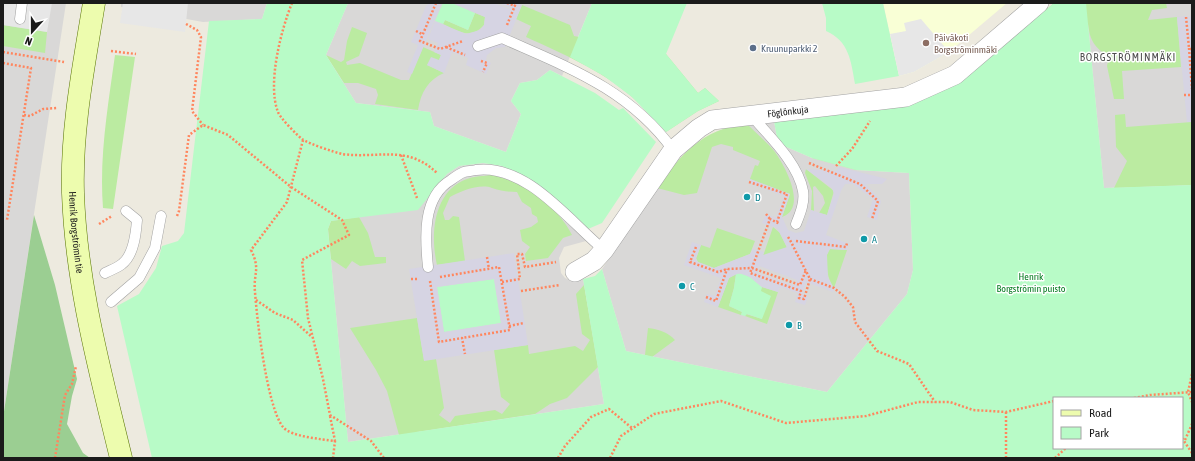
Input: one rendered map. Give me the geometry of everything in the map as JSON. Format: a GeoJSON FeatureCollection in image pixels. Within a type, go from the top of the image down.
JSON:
{"type":"FeatureCollection","features":[{"type":"Feature","properties":{"kind":"street","name":"Henrik Borgströmin tie"},"geometry":{"type":"LineString","coordinates":[[94,3],[74,144],[73,192],[78,253],[100,372],[121,458]]}},
{"type":"Feature","properties":{"kind":"street","name":"Föglönkuja"},"geometry":{"type":"LineString","coordinates":[[570,277],[594,261],[604,250],[673,150],[699,128],[712,120],[906,97],[955,75],[1039,3]]}},
{"type":"Feature","properties":{"kind":"lane"},"geometry":{"type":"LineString","coordinates":[[20,19],[22,3]]}},
{"type":"Feature","properties":{"kind":"lane"},"geometry":{"type":"LineString","coordinates":[[478,46],[502,38],[593,80],[618,95],[665,139],[673,150]]}},
{"type":"Feature","properties":{"kind":"lane"},"geometry":{"type":"LineString","coordinates":[[751,115],[783,151],[797,174],[804,191],[802,206],[796,224]]}},
{"type":"Feature","properties":{"kind":"lane"},"geometry":{"type":"LineString","coordinates":[[428,267],[426,223],[434,198],[447,182],[465,172],[489,169],[508,173],[525,182],[550,200],[604,250]]}},
{"type":"Feature","properties":{"kind":"lane"},"geometry":{"type":"LineString","coordinates":[[105,273],[123,263],[130,252],[136,235],[137,220],[126,211]]}},
{"type":"Feature","properties":{"kind":"lane"},"geometry":{"type":"LineString","coordinates":[[111,302],[139,278],[155,248],[161,216]]}},
{"type":"Feature","properties":{"kind":"path"},"geometry":{"type":"LineString","coordinates":[[292,3],[286,19],[272,82],[278,113],[303,140],[342,154],[401,155],[426,163],[447,182]]}},
{"type":"Feature","properties":{"kind":"path"},"geometry":{"type":"LineString","coordinates":[[436,3],[420,41],[436,48]]}},
{"type":"Feature","properties":{"kind":"path"},"geometry":{"type":"LineString","coordinates":[[502,38],[516,5],[507,3]]}},
{"type":"Feature","properties":{"kind":"path"},"geometry":{"type":"LineString","coordinates":[[1186,17],[1191,49],[1192,88]]}},
{"type":"Feature","properties":{"kind":"path"},"geometry":{"type":"LineString","coordinates":[[1186,22],[1192,23]]}},
{"type":"Feature","properties":{"kind":"path"},"geometry":{"type":"LineString","coordinates":[[186,24],[197,30],[201,37],[192,111],[203,125],[228,135],[291,187],[342,220],[350,235],[302,260],[308,318],[335,441],[333,458]]}},
{"type":"Feature","properties":{"kind":"path"},"geometry":{"type":"LineString","coordinates":[[416,32],[422,34]]}},
{"type":"Feature","properties":{"kind":"path"},"geometry":{"type":"LineString","coordinates":[[111,51],[136,54]]}},
{"type":"Feature","properties":{"kind":"path"},"geometry":{"type":"LineString","coordinates":[[3,52],[84,65]]}},
{"type":"Feature","properties":{"kind":"path"},"geometry":{"type":"LineString","coordinates":[[3,63],[31,68],[7,220]]}},
{"type":"Feature","properties":{"kind":"path"},"geometry":{"type":"LineString","coordinates":[[1184,95],[1192,95]]}},
{"type":"Feature","properties":{"kind":"path"},"geometry":{"type":"LineString","coordinates":[[836,166],[852,149],[882,99]]}},
{"type":"Feature","properties":{"kind":"path"},"geometry":{"type":"LineString","coordinates":[[24,115],[30,116],[43,109],[57,108]]}},
{"type":"Feature","properties":{"kind":"path"},"geometry":{"type":"LineString","coordinates":[[156,242],[169,234],[179,211],[189,135],[203,125]]}},
{"type":"Feature","properties":{"kind":"path"},"geometry":{"type":"LineString","coordinates":[[303,140],[287,202],[251,250],[257,263],[254,290],[272,405],[283,427],[298,435],[335,441]]}},
{"type":"Feature","properties":{"kind":"path"},"geometry":{"type":"LineString","coordinates":[[783,151],[860,184],[878,201],[872,219]]}},
{"type":"Feature","properties":{"kind":"path"},"geometry":{"type":"LineString","coordinates":[[401,155],[426,223]]}},
{"type":"Feature","properties":{"kind":"path"},"geometry":{"type":"LineString","coordinates":[[749,182],[787,194],[777,222]]}},
{"type":"Feature","properties":{"kind":"path"},"geometry":{"type":"LineString","coordinates":[[766,214],[770,219],[777,222],[783,229]]}},
{"type":"Feature","properties":{"kind":"path"},"geometry":{"type":"LineString","coordinates":[[770,219],[750,273],[801,291],[799,298],[802,299]]}},
{"type":"Feature","properties":{"kind":"path"},"geometry":{"type":"LineString","coordinates":[[787,234],[810,279],[834,288],[845,298],[853,307],[856,322],[877,351],[909,364],[935,402]]}},
{"type":"Feature","properties":{"kind":"path"},"geometry":{"type":"LineString","coordinates":[[790,240],[846,247],[847,243]]}},
{"type":"Feature","properties":{"kind":"path"},"geometry":{"type":"LineString","coordinates":[[696,247],[690,262],[718,272],[727,269],[752,268],[800,285],[806,270]]}},
{"type":"Feature","properties":{"kind":"path"},"geometry":{"type":"LineString","coordinates":[[502,282],[520,279],[517,254],[522,254],[525,267],[556,262]]}},
{"type":"Feature","properties":{"kind":"path"},"geometry":{"type":"LineString","coordinates":[[487,257],[489,269]]}},
{"type":"Feature","properties":{"kind":"path"},"geometry":{"type":"LineString","coordinates":[[430,279],[439,342],[510,330],[499,267],[437,277]]}},
{"type":"Feature","properties":{"kind":"path"},"geometry":{"type":"LineString","coordinates":[[706,297],[716,301],[727,269]]}},
{"type":"Feature","properties":{"kind":"path"},"geometry":{"type":"LineString","coordinates":[[521,291],[570,277]]}},
{"type":"Feature","properties":{"kind":"path"},"geometry":{"type":"LineString","coordinates":[[801,304],[810,279]]}},
{"type":"Feature","properties":{"kind":"path"},"geometry":{"type":"LineString","coordinates":[[256,300],[275,313],[293,320],[313,337]]}},
{"type":"Feature","properties":{"kind":"path"},"geometry":{"type":"LineString","coordinates":[[509,326],[524,323]]}},
{"type":"Feature","properties":{"kind":"path"},"geometry":{"type":"LineString","coordinates":[[462,338],[465,354]]}},
{"type":"Feature","properties":{"kind":"path"},"geometry":{"type":"LineString","coordinates":[[55,458],[65,395],[72,384],[77,362]]}},
{"type":"Feature","properties":{"kind":"path"},"geometry":{"type":"LineString","coordinates":[[1192,374],[1188,392],[1192,402]]}},
{"type":"Feature","properties":{"kind":"path"},"geometry":{"type":"LineString","coordinates":[[1143,397],[1192,392]]}},
{"type":"Feature","properties":{"kind":"path"},"geometry":{"type":"LineString","coordinates":[[610,458],[621,436],[654,414],[721,401],[786,423],[866,416],[918,402],[950,402],[973,410],[1006,412],[1053,401]]}},
{"type":"Feature","properties":{"kind":"path"},"geometry":{"type":"LineString","coordinates":[[558,458],[565,446],[591,417],[609,409],[632,428]]}},
{"type":"Feature","properties":{"kind":"path"},"geometry":{"type":"LineString","coordinates":[[1006,412],[1006,458]]}},
{"type":"Feature","properties":{"kind":"path"},"geometry":{"type":"LineString","coordinates":[[330,415],[370,441],[384,458]]}},
{"type":"Feature","properties":{"kind":"path"},"geometry":{"type":"LineString","coordinates":[[1192,424],[1185,440],[1192,453]]}},
{"type":"Feature","properties":{"kind":"path"},"geometry":{"type":"LineString","coordinates":[[1055,458],[1065,449]]}},
{"type":"Feature","properties":{"kind":"shaded area"},"geometry":{"type":"Polygon","coordinates":[[[3,3],[66,3],[3,418],[3,3]]]}},
{"type":"Feature","properties":{"kind":"shaded area"},"geometry":{"type":"Polygon","coordinates":[[[3,3],[52,3],[47,32],[3,25],[3,3]]]}},
{"type":"Feature","properties":{"kind":"shaded area"},"geometry":{"type":"Polygon","coordinates":[[[121,3],[267,3],[262,19],[203,22],[121,7],[121,3]]]}},
{"type":"Feature","properties":{"kind":"shaded area"},"geometry":{"type":"Polygon","coordinates":[[[123,3],[188,3],[185,32],[120,23],[123,3]]]}},
{"type":"Feature","properties":{"kind":"shaded area"},"geometry":{"type":"Polygon","coordinates":[[[348,3],[592,3],[562,76],[550,70],[537,80],[520,83],[511,101],[521,114],[506,152],[434,126],[430,112],[356,103],[326,55],[348,3]]]}},
{"type":"Feature","properties":{"kind":"shaded area"},"geometry":{"type":"Polygon","coordinates":[[[429,3],[442,3],[412,74],[407,72],[418,45],[411,42],[426,6],[429,3]]]}},
{"type":"Feature","properties":{"kind":"shaded area"},"geometry":{"type":"Polygon","coordinates":[[[452,3],[494,3],[509,9],[510,8],[499,3],[516,3],[522,5],[505,47],[496,48],[487,55],[486,60],[491,63],[486,74],[466,65],[468,58],[452,52],[444,73],[427,65],[431,57],[439,60],[441,55],[434,52],[438,43],[428,39],[435,21],[466,34],[480,30],[484,25],[485,17],[452,3]]]}},
{"type":"Feature","properties":{"kind":"shaded area","name":"Päiväkoti Borgströminmäki"},"geometry":{"type":"Polygon","coordinates":[[[883,3],[1007,3],[949,52],[914,72],[899,76],[883,3]]]}},
{"type":"Feature","properties":{"kind":"shaded area"},"geometry":{"type":"Polygon","coordinates":[[[1086,3],[1192,3],[1192,185],[1104,188],[1086,3]]]}},
{"type":"Feature","properties":{"kind":"shaded area"},"geometry":{"type":"Polygon","coordinates":[[[1192,16],[1192,122],[1187,122],[1177,17],[1192,16]]]}},
{"type":"Feature","properties":{"kind":"shaded area"},"geometry":{"type":"Polygon","coordinates":[[[921,19],[949,52],[914,72],[899,76],[890,34],[906,31],[904,23],[921,19]]]}},
{"type":"Feature","properties":{"kind":"shaded area"},"geometry":{"type":"Polygon","coordinates":[[[774,121],[777,138],[784,146],[812,158],[856,170],[909,173],[913,270],[907,294],[827,392],[626,351],[602,269],[677,160],[716,132],[727,127],[774,121]]]}},
{"type":"Feature","properties":{"kind":"shaded area"},"geometry":{"type":"Polygon","coordinates":[[[483,163],[502,166],[526,178],[586,241],[564,247],[559,258],[561,273],[565,278],[572,281],[583,279],[604,404],[348,442],[328,229],[331,221],[432,191],[447,174],[459,166],[483,163]]]}},
{"type":"Feature","properties":{"kind":"shaded area"},"geometry":{"type":"Polygon","coordinates":[[[839,167],[887,179],[882,184],[866,184],[881,201],[877,220],[867,217],[873,199],[853,184],[845,184],[841,191],[826,235],[849,244],[847,250],[830,249],[827,255],[828,278],[834,288],[833,292],[806,282],[802,294],[808,297],[805,305],[795,302],[798,293],[780,287],[778,292],[762,287],[750,277],[739,273],[729,278],[718,307],[704,302],[707,294],[715,296],[721,278],[684,265],[692,242],[701,245],[696,258],[698,262],[714,268],[750,254],[753,249],[764,252],[763,255],[787,247],[777,228],[762,223],[766,214],[776,218],[784,196],[749,183],[750,179],[790,194],[782,217],[788,230],[796,233],[804,231],[811,210],[827,215],[834,194],[832,188],[806,169],[836,171],[839,167]],[[759,266],[757,273],[795,286],[797,280],[759,266]]]}},
{"type":"Feature","properties":{"kind":"shaded area"},"geometry":{"type":"Polygon","coordinates":[[[514,253],[528,345],[424,361],[409,269],[514,253]],[[494,279],[437,287],[444,332],[501,323],[494,279]]]}},
{"type":"Feature","properties":{"kind":"green space","name":"Henrik Borgströmin puisto"},"geometry":{"type":"Polygon","coordinates":[[[267,3],[348,3],[326,55],[356,103],[430,112],[434,126],[506,152],[521,114],[511,101],[520,83],[537,80],[550,70],[595,93],[619,110],[623,108],[656,142],[602,223],[588,229],[526,178],[502,166],[483,163],[459,166],[447,174],[418,210],[331,221],[328,229],[348,442],[604,404],[583,279],[595,276],[602,269],[626,351],[827,392],[907,294],[913,270],[909,173],[856,170],[812,158],[784,146],[777,138],[774,121],[830,114],[986,60],[1054,3],[1086,3],[1104,188],[1192,185],[1192,458],[152,458],[117,306],[139,294],[156,268],[162,246],[178,241],[184,233],[209,21],[262,19],[267,3]]]}},
{"type":"Feature","properties":{"kind":"green space"},"geometry":{"type":"Polygon","coordinates":[[[443,3],[452,3],[475,13],[468,30],[445,20],[443,24],[435,21],[443,3]]]}},
{"type":"Feature","properties":{"kind":"green space"},"geometry":{"type":"Polygon","coordinates":[[[592,3],[687,3],[666,54],[698,93],[705,88],[719,101],[698,111],[666,132],[632,97],[604,76],[570,57],[592,3]]]}},
{"type":"Feature","properties":{"kind":"green space"},"geometry":{"type":"Polygon","coordinates":[[[822,3],[883,3],[899,76],[855,84],[848,53],[840,40],[826,31],[826,18],[822,3]]]}},
{"type":"Feature","properties":{"kind":"green space"},"geometry":{"type":"Polygon","coordinates":[[[1054,3],[1166,3],[1167,8],[1152,10],[1148,20],[1177,17],[1181,67],[1122,71],[1124,99],[1114,99],[1107,66],[1109,56],[1096,47],[1090,35],[1088,24],[856,170],[812,158],[986,60],[1054,3]]]}},
{"type":"Feature","properties":{"kind":"green space"},"geometry":{"type":"Polygon","coordinates":[[[522,5],[570,25],[574,36],[666,54],[698,93],[705,88],[719,101],[698,111],[666,132],[636,100],[607,78],[581,63],[526,37],[531,26],[516,19],[522,5]]]}},
{"type":"Feature","properties":{"kind":"green space"},"geometry":{"type":"Polygon","coordinates":[[[475,13],[485,17],[484,25],[479,30],[474,32],[464,33],[443,24],[445,20],[468,30],[475,13]]]}},
{"type":"Feature","properties":{"kind":"green space"},"geometry":{"type":"Polygon","coordinates":[[[3,25],[47,32],[45,53],[3,46],[3,25]]]}},
{"type":"Feature","properties":{"kind":"green space"},"geometry":{"type":"Polygon","coordinates":[[[352,27],[367,33],[359,56],[346,62],[347,65],[360,63],[401,80],[409,80],[423,47],[441,55],[439,60],[427,65],[444,73],[434,79],[426,87],[418,110],[375,104],[378,95],[376,89],[358,83],[344,83],[326,55],[341,62],[344,60],[347,41],[352,27]]]}},
{"type":"Feature","properties":{"kind":"green space"},"geometry":{"type":"Polygon","coordinates":[[[115,55],[135,57],[113,209],[103,208],[102,170],[107,112],[115,55]]]}},
{"type":"Feature","properties":{"kind":"green space"},"geometry":{"type":"Polygon","coordinates":[[[1125,114],[1126,127],[1192,122],[1192,185],[1114,188],[1127,161],[1116,147],[1115,115],[1125,114]]]}},
{"type":"Feature","properties":{"kind":"green space"},"geometry":{"type":"Polygon","coordinates":[[[746,123],[772,148],[784,167],[792,186],[794,196],[793,205],[790,212],[782,217],[790,194],[750,179],[755,165],[758,166],[760,161],[733,150],[733,147],[721,144],[712,147],[697,193],[684,195],[657,188],[676,164],[694,145],[717,131],[746,123]]]}},
{"type":"Feature","properties":{"kind":"green space"},"geometry":{"type":"Polygon","coordinates":[[[806,169],[834,191],[827,215],[819,213],[825,203],[823,196],[815,186],[813,187],[814,211],[811,210],[812,191],[805,173],[806,169]]]}},
{"type":"Feature","properties":{"kind":"green space"},"geometry":{"type":"Polygon","coordinates":[[[492,175],[516,183],[538,196],[558,214],[572,235],[563,238],[548,258],[526,261],[525,254],[530,247],[522,241],[520,230],[531,227],[538,222],[537,217],[532,214],[531,208],[522,202],[517,192],[498,190],[482,186],[471,188],[450,197],[443,213],[445,220],[449,220],[453,216],[459,217],[465,261],[437,265],[434,228],[441,204],[447,193],[456,185],[467,179],[492,175]]]}},
{"type":"Feature","properties":{"kind":"green space"},"geometry":{"type":"Polygon","coordinates":[[[34,215],[55,285],[77,379],[67,424],[83,453],[90,458],[3,458],[3,418],[34,215]]]}},
{"type":"Feature","properties":{"kind":"green space"},"geometry":{"type":"Polygon","coordinates":[[[359,217],[368,233],[375,257],[386,257],[386,263],[360,266],[352,261],[346,269],[331,259],[328,229],[331,221],[359,217]]]}},
{"type":"Feature","properties":{"kind":"green space"},"geometry":{"type":"Polygon","coordinates":[[[773,227],[780,233],[787,248],[763,256],[773,227]]]}},
{"type":"Feature","properties":{"kind":"green space"},"geometry":{"type":"Polygon","coordinates":[[[717,228],[755,241],[750,254],[714,268],[698,262],[696,259],[701,245],[710,248],[717,228]]]}},
{"type":"Feature","properties":{"kind":"green space"},"geometry":{"type":"Polygon","coordinates":[[[830,249],[847,250],[834,288],[830,280],[826,263],[826,257],[830,249]]]}},
{"type":"Feature","properties":{"kind":"green space"},"geometry":{"type":"Polygon","coordinates":[[[736,274],[729,306],[742,312],[741,315],[718,307],[729,278],[736,274]]]}},
{"type":"Feature","properties":{"kind":"green space"},"geometry":{"type":"Polygon","coordinates":[[[736,274],[744,274],[762,287],[761,291],[771,296],[762,319],[747,314],[745,316],[741,315],[742,312],[729,306],[736,274]]]}},
{"type":"Feature","properties":{"kind":"green space"},"geometry":{"type":"Polygon","coordinates":[[[494,279],[501,323],[444,332],[437,287],[494,279]]]}},
{"type":"Feature","properties":{"kind":"green space"},"geometry":{"type":"Polygon","coordinates":[[[584,285],[598,367],[567,398],[550,404],[535,414],[417,432],[416,439],[399,435],[387,391],[350,328],[417,318],[424,360],[436,359],[444,408],[439,415],[450,423],[455,416],[495,410],[502,414],[510,404],[501,397],[494,350],[528,345],[529,354],[575,346],[583,351],[590,340],[582,334],[576,294],[584,285]]]}},
{"type":"Feature","properties":{"kind":"green space"},"geometry":{"type":"Polygon","coordinates":[[[762,287],[778,292],[767,324],[745,316],[746,314],[762,319],[760,291],[762,287]]]}},
{"type":"Feature","properties":{"kind":"green space"},"geometry":{"type":"Polygon","coordinates":[[[648,328],[663,331],[675,340],[652,357],[645,355],[648,328]]]}},
{"type":"Feature","properties":{"kind":"place","name":"Päiväkoti Borgströminmäki"},"geometry":{"type":"Point","coordinates":[926,43]}},
{"type":"Feature","properties":{"kind":"place","name":"Kruunuparkki 2"},"geometry":{"type":"Point","coordinates":[753,48]}},
{"type":"Feature","properties":{"kind":"place","name":"D"},"geometry":{"type":"Point","coordinates":[747,197]}},
{"type":"Feature","properties":{"kind":"place","name":"A"},"geometry":{"type":"Point","coordinates":[864,239]}},
{"type":"Feature","properties":{"kind":"place","name":"C"},"geometry":{"type":"Point","coordinates":[682,286]}},
{"type":"Feature","properties":{"kind":"place","name":"B"},"geometry":{"type":"Point","coordinates":[789,325]}},
{"type":"Feature","properties":{"kind":"district","name":"BORGSTRÖMINMÄKI"},"geometry":{"type":"Point","coordinates":[1128,57]}}]}
